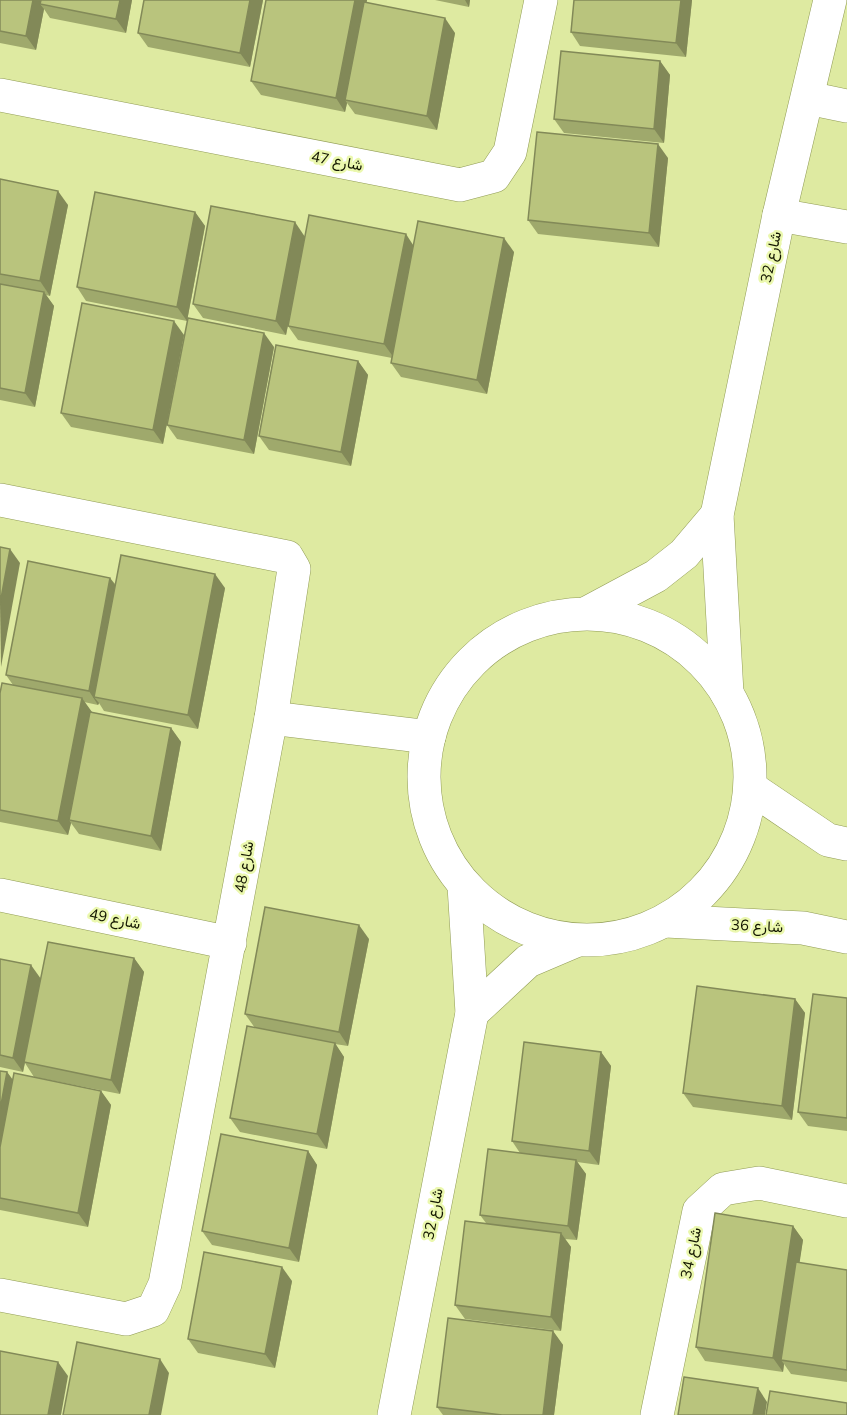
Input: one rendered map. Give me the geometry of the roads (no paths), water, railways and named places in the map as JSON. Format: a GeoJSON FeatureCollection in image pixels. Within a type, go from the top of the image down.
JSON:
{"type":"FeatureCollection","features":[{"type":"Feature","properties":{"kind":"street","name":"شارع 47"},"geometry":{"type":"LineString","coordinates":[[0,95],[460,185],[494,176],[510,152],[541,0]]}},
{"type":"Feature","properties":{"kind":"street","name":"شارع 32"},"geometry":{"type":"LineString","coordinates":[[727,693],[717,515],[779,215],[830,0]]}},
{"type":"Feature","properties":{"kind":"street"},"geometry":{"type":"LineString","coordinates":[[808,98],[847,106]]}},
{"type":"Feature","properties":{"kind":"street"},"geometry":{"type":"LineString","coordinates":[[779,215],[847,227]]}},
{"type":"Feature","properties":{"kind":"street","name":"شارع 48"},"geometry":{"type":"LineString","coordinates":[[0,500],[287,557],[294,569],[271,718],[165,1284],[153,1310],[126,1319],[0,1295]]}},
{"type":"Feature","properties":{"kind":"street","name":"شارع 32"},"geometry":{"type":"LineString","coordinates":[[587,613],[656,576],[684,554],[717,515]]}},
{"type":"Feature","properties":{"kind":"street"},"geometry":{"type":"LineString","coordinates":[[587,613],[615,615],[668,634],[711,670],[727,693],[746,740],[751,788],[745,821],[733,851],[716,879],[693,903],[666,921],[627,936],[606,941],[575,941],[544,936],[514,924],[487,907],[464,886],[446,860],[433,831],[425,800],[424,768],[429,737],[439,707],[455,680],[477,656],[502,637],[531,623],[558,616],[587,613]]}},
{"type":"Feature","properties":{"kind":"street"},"geometry":{"type":"LineString","coordinates":[[271,718],[429,737]]}},
{"type":"Feature","properties":{"kind":"street"},"geometry":{"type":"LineString","coordinates":[[751,788],[828,840],[847,844]]}},
{"type":"Feature","properties":{"kind":"street","name":"شارع 32"},"geometry":{"type":"LineString","coordinates":[[394,1415],[472,1012],[464,886]]}},
{"type":"Feature","properties":{"kind":"street","name":"شارع 49"},"geometry":{"type":"LineString","coordinates":[[0,895],[230,943]]}},
{"type":"Feature","properties":{"kind":"street","name":"شارع 36"},"geometry":{"type":"LineString","coordinates":[[666,921],[803,928],[847,937]]}},
{"type":"Feature","properties":{"kind":"street"},"geometry":{"type":"LineString","coordinates":[[472,1012],[528,962],[575,941]]}},
{"type":"Feature","properties":{"kind":"street","name":"شارع 34"},"geometry":{"type":"LineString","coordinates":[[657,1415],[699,1211],[723,1189],[759,1183],[847,1201]]}}]}
